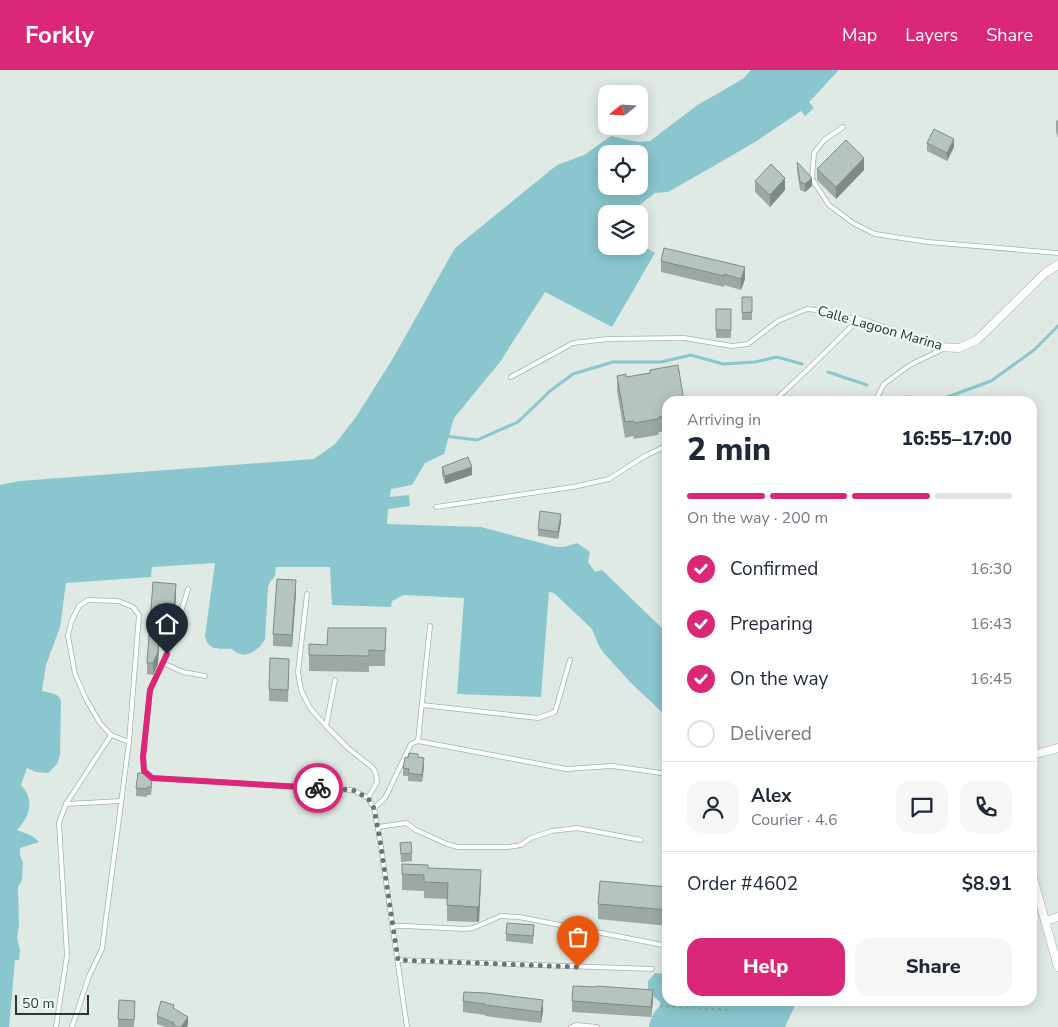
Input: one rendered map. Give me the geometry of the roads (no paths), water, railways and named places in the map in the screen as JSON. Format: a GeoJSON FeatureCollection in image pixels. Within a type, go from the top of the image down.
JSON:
{"type":"FeatureCollection","features":[{"type":"Feature","properties":{"kind":"street","name":"Calle Lagoon Marina"},"geometry":{"type":"LineString","coordinates":[[858,320],[938,347],[959,348],[977,340],[1045,273],[1058,265]]}},
{"type":"Feature","properties":{"kind":"street"},"geometry":{"type":"LineString","coordinates":[[1037,754],[1058,749]]}},
{"type":"Feature","properties":{"kind":"street"},"geometry":{"type":"LineString","coordinates":[[1037,891],[1058,967]]}},
{"type":"Feature","properties":{"kind":"street"},"geometry":{"type":"LineString","coordinates":[[1046,921],[1058,917]]}},
{"type":"Feature","properties":{"kind":"lane"},"geometry":{"type":"LineString","coordinates":[[843,127],[824,140],[814,153],[812,179],[829,205],[853,223],[875,234],[928,242],[1058,253]]}},
{"type":"Feature","properties":{"kind":"lane","name":"Calle Lagoon Marina"},"geometry":{"type":"LineString","coordinates":[[510,377],[573,343],[608,339],[684,338],[732,346],[748,344],[778,321],[807,309],[826,310],[858,320]]}},
{"type":"Feature","properties":{"kind":"lane"},"geometry":{"type":"LineString","coordinates":[[780,396],[858,320]]}},
{"type":"Feature","properties":{"kind":"lane"},"geometry":{"type":"LineString","coordinates":[[878,396],[884,384],[910,366],[947,347]]}},
{"type":"Feature","properties":{"kind":"lane"},"geometry":{"type":"LineString","coordinates":[[436,507],[573,487],[609,479],[645,456],[662,448]]}},
{"type":"Feature","properties":{"kind":"lane"},"geometry":{"type":"LineString","coordinates":[[188,589],[171,645],[150,690],[143,757],[144,771],[152,778],[353,790],[368,798],[374,808],[378,827],[407,1027]]}},
{"type":"Feature","properties":{"kind":"lane"},"geometry":{"type":"LineString","coordinates":[[307,594],[298,672],[301,690],[310,708],[326,726],[348,748],[373,768],[377,782],[368,798]]}},
{"type":"Feature","properties":{"kind":"lane"},"geometry":{"type":"LineString","coordinates":[[72,1027],[89,976],[102,949],[129,742],[139,615],[133,607],[118,600],[88,600],[79,606],[71,622],[68,636],[75,674],[86,700],[100,723],[111,735],[129,742]]}},
{"type":"Feature","properties":{"kind":"lane"},"geometry":{"type":"LineString","coordinates":[[418,741],[430,626]]}},
{"type":"Feature","properties":{"kind":"lane"},"geometry":{"type":"LineString","coordinates":[[422,705],[538,718],[546,716],[555,712],[570,660]]}},
{"type":"Feature","properties":{"kind":"lane"},"geometry":{"type":"LineString","coordinates":[[163,663],[182,672],[205,676]]}},
{"type":"Feature","properties":{"kind":"lane"},"geometry":{"type":"LineString","coordinates":[[326,726],[335,680]]}},
{"type":"Feature","properties":{"kind":"lane"},"geometry":{"type":"LineString","coordinates":[[56,1027],[67,954],[59,823],[66,804],[111,735]]}},
{"type":"Feature","properties":{"kind":"lane"},"geometry":{"type":"LineString","coordinates":[[374,808],[385,798],[411,744],[418,741],[566,769],[612,766],[662,773]]}},
{"type":"Feature","properties":{"kind":"lane"},"geometry":{"type":"LineString","coordinates":[[66,804],[121,801]]}},
{"type":"Feature","properties":{"kind":"lane"},"geometry":{"type":"LineString","coordinates":[[378,827],[406,822],[416,830],[458,847],[508,847],[521,845],[531,838],[552,830],[577,828],[641,840]]}},
{"type":"Feature","properties":{"kind":"lane"},"geometry":{"type":"LineString","coordinates":[[393,926],[465,929],[474,928],[501,916],[519,917],[662,945]]}},
{"type":"Feature","properties":{"kind":"lane"},"geometry":{"type":"LineString","coordinates":[[398,960],[652,969]]}},
{"type":"Feature","properties":{"kind":"lane"},"geometry":{"type":"LineString","coordinates":[[571,1027],[576,1025],[597,1027]]}},
{"type":"Feature","properties":{"kind":"water"},"geometry":{"type":"Polygon","coordinates":[[[751,70],[839,70],[809,102],[814,108],[805,116],[801,111],[755,142],[668,192],[655,193],[640,205],[598,205],[598,255],[648,255],[648,249],[655,253],[612,327],[545,292],[500,362],[454,418],[444,454],[425,463],[412,485],[391,489],[390,497],[409,495],[410,506],[388,509],[387,524],[481,527],[556,547],[577,543],[590,552],[588,562],[595,572],[602,570],[662,628],[662,712],[630,682],[603,652],[592,629],[554,593],[549,592],[541,697],[457,694],[464,598],[404,595],[392,601],[391,607],[332,605],[330,567],[276,567],[275,576],[268,587],[265,639],[255,651],[241,654],[232,649],[212,647],[205,636],[215,563],[152,567],[151,577],[66,583],[60,627],[46,665],[42,691],[56,695],[61,701],[60,755],[57,764],[48,773],[36,772],[27,768],[21,785],[28,796],[29,808],[28,814],[17,830],[39,842],[20,848],[23,863],[22,880],[18,887],[19,927],[17,938],[20,950],[19,960],[15,960],[9,1027],[0,1027],[0,485],[20,481],[314,459],[335,444],[356,417],[392,360],[455,248],[557,165],[584,155],[598,145],[598,195],[648,195],[648,145],[598,145],[611,136],[638,142],[650,141],[699,104],[744,78],[751,70]]]}},
{"type":"Feature","properties":{"kind":"water"},"geometry":{"type":"Polygon","coordinates":[[[655,973],[662,974],[662,1006],[795,1006],[785,1027],[649,1027],[653,1015],[660,1006],[660,1002],[648,992],[648,981],[655,973]]]}},
{"type":"Feature","properties":{"kind":"waterway"},"geometry":{"type":"LineString","coordinates":[[950,396],[991,381],[1034,350],[1058,326]]}},
{"type":"Feature","properties":{"kind":"waterway"},"geometry":{"type":"LineString","coordinates":[[445,436],[477,440],[518,422],[550,391],[573,374],[613,362],[661,362],[691,355],[723,364],[755,362],[777,357],[802,364]]}},
{"type":"Feature","properties":{"kind":"waterway"},"geometry":{"type":"LineString","coordinates":[[828,372],[867,385]]}}]}
